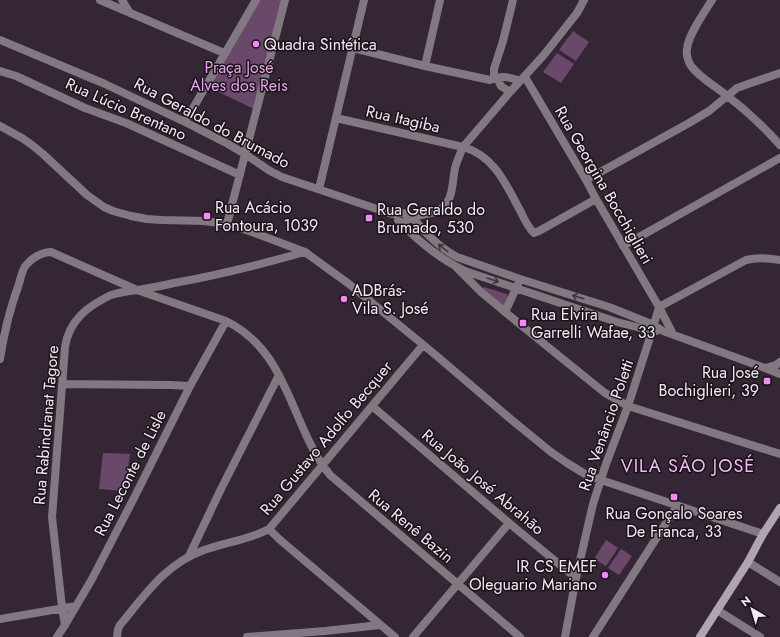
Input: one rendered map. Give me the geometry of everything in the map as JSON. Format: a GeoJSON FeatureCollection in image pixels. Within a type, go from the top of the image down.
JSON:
{"type":"FeatureCollection","features":[{"type":"Feature","properties":{"kind":"street"},"geometry":{"type":"LineString","coordinates":[[100,0],[224,53]]}},
{"type":"Feature","properties":{"kind":"street"},"geometry":{"type":"LineString","coordinates":[[122,0],[131,13]]}},
{"type":"Feature","properties":{"kind":"street"},"geometry":{"type":"LineString","coordinates":[[185,122],[256,0]]}},
{"type":"Feature","properties":{"kind":"street"},"geometry":{"type":"LineString","coordinates":[[227,224],[285,0]]}},
{"type":"Feature","properties":{"kind":"street"},"geometry":{"type":"LineString","coordinates":[[319,189],[354,48],[364,0]]}},
{"type":"Feature","properties":{"kind":"street"},"geometry":{"type":"LineString","coordinates":[[425,66],[440,0]]}},
{"type":"Feature","properties":{"kind":"street"},"geometry":{"type":"LineString","coordinates":[[510,92],[501,86],[495,78],[494,69],[503,41],[513,0]]}},
{"type":"Feature","properties":{"kind":"street"},"geometry":{"type":"LineString","coordinates":[[401,223],[412,218],[438,211],[448,202],[451,194],[455,168],[463,148],[567,27],[584,0]]}},
{"type":"Feature","properties":{"kind":"street"},"geometry":{"type":"LineString","coordinates":[[712,0],[691,35],[687,48],[688,59],[697,72],[728,96],[780,145]]}},
{"type":"Feature","properties":{"kind":"street","name":"Rua Geraldo do Brumado"},"geometry":{"type":"LineString","coordinates":[[0,40],[105,84],[185,122],[228,144],[282,177],[392,214],[408,214],[412,218]]}},
{"type":"Feature","properties":{"kind":"street"},"geometry":{"type":"LineString","coordinates":[[354,48],[425,66],[490,80],[502,77],[522,79]]}},
{"type":"Feature","properties":{"kind":"street","name":"Rua Lúcio Brentano"},"geometry":{"type":"LineString","coordinates":[[0,70],[85,108],[126,123],[240,175]]}},
{"type":"Feature","properties":{"kind":"street"},"geometry":{"type":"LineString","coordinates":[[586,180],[709,111],[738,88],[780,73]]}},
{"type":"Feature","properties":{"kind":"street","name":"Rua Georgina Bocchiglieri"},"geometry":{"type":"LineString","coordinates":[[522,79],[586,180],[673,334]]}},
{"type":"Feature","properties":{"kind":"street","name":"Rua Itagiba"},"geometry":{"type":"LineString","coordinates":[[336,118],[471,150],[479,154],[493,165],[500,175],[524,219],[534,233],[596,199]]}},
{"type":"Feature","properties":{"kind":"street"},"geometry":{"type":"LineString","coordinates":[[0,126],[22,138],[43,154],[87,195],[104,207],[130,216],[147,219],[204,221],[227,224],[275,240],[304,252],[348,284],[551,452],[567,463],[585,474],[601,480],[763,534]]}},
{"type":"Feature","properties":{"kind":"street"},"geometry":{"type":"LineString","coordinates":[[623,246],[780,158]]}},
{"type":"Feature","properties":{"kind":"street"},"geometry":{"type":"LineString","coordinates":[[392,214],[412,234],[456,267],[481,292],[505,312],[613,398],[628,406],[780,454]]}},
{"type":"Feature","properties":{"kind":"street"},"geometry":{"type":"LineString","coordinates":[[412,218],[438,245],[457,257],[520,279],[609,307],[653,328]]}},
{"type":"Feature","properties":{"kind":"street","name":"Rua Renê Bazin"},"geometry":{"type":"LineString","coordinates":[[0,359],[6,326],[23,270],[31,259],[46,252],[51,252],[137,290],[226,321],[236,326],[246,333],[269,358],[279,375],[322,466],[330,475],[520,637]]}},
{"type":"Feature","properties":{"kind":"street","name":"Rua Rabindranat Tagore"},"geometry":{"type":"LineString","coordinates":[[65,625],[52,517],[66,339],[70,328],[79,316],[90,307],[116,293],[176,283],[236,270],[304,252]]}},
{"type":"Feature","properties":{"kind":"street"},"geometry":{"type":"LineString","coordinates":[[456,267],[457,257]]}},
{"type":"Feature","properties":{"kind":"street"},"geometry":{"type":"LineString","coordinates":[[659,307],[746,260],[764,258],[780,260]]}},
{"type":"Feature","properties":{"kind":"street"},"geometry":{"type":"LineString","coordinates":[[456,267],[617,322],[653,328],[673,334],[780,374]]}},
{"type":"Feature","properties":{"kind":"street"},"geometry":{"type":"LineString","coordinates":[[505,312],[520,279]]}},
{"type":"Feature","properties":{"kind":"street","name":"Rua Venâncio Poletti"},"geometry":{"type":"LineString","coordinates":[[565,637],[576,578],[593,504],[628,406],[659,307]]}},
{"type":"Feature","properties":{"kind":"street","name":"Rua Leconte de Lisle"},"geometry":{"type":"LineString","coordinates":[[57,637],[119,528],[190,386],[226,321]]}},
{"type":"Feature","properties":{"kind":"street","name":"Rua Gustavo Adolfo Becquer"},"geometry":{"type":"LineString","coordinates":[[117,637],[120,625],[167,571],[189,556],[215,546],[257,535],[269,529],[423,345]]}},
{"type":"Feature","properties":{"kind":"street"},"geometry":{"type":"LineString","coordinates":[[765,368],[780,362]]}},
{"type":"Feature","properties":{"kind":"street"},"geometry":{"type":"LineString","coordinates":[[189,556],[221,488],[279,375]]}},
{"type":"Feature","properties":{"kind":"street"},"geometry":{"type":"LineString","coordinates":[[63,384],[190,386]]}},
{"type":"Feature","properties":{"kind":"street","name":"Rua João José Abrahão"},"geometry":{"type":"LineString","coordinates":[[372,406],[576,578]]}},
{"type":"Feature","properties":{"kind":"street"},"geometry":{"type":"LineString","coordinates":[[594,637],[678,506]]}},
{"type":"Feature","properties":{"kind":"street"},"geometry":{"type":"LineString","coordinates":[[700,637],[748,562],[763,534],[779,512]]}},
{"type":"Feature","properties":{"kind":"street"},"geometry":{"type":"LineString","coordinates":[[413,637],[509,523]]}},
{"type":"Feature","properties":{"kind":"street"},"geometry":{"type":"LineString","coordinates":[[269,529],[395,637]]}},
{"type":"Feature","properties":{"kind":"street"},"geometry":{"type":"LineString","coordinates":[[748,562],[780,582]]}},
{"type":"Feature","properties":{"kind":"street"},"geometry":{"type":"LineString","coordinates":[[0,619],[76,606]]}},
{"type":"Feature","properties":{"kind":"street"},"geometry":{"type":"LineString","coordinates":[[717,610],[760,637]]}},
{"type":"Feature","properties":{"kind":"street"},"geometry":{"type":"LineString","coordinates":[[247,637],[380,625]]}},
{"type":"Feature","properties":{"kind":"green space","name":"Praça José Alves dos Reis"},"geometry":{"type":"Polygon","coordinates":[[[257,0],[285,0],[254,109],[206,86],[257,0]]]}},
{"type":"Feature","properties":{"kind":"green space"},"geometry":{"type":"Polygon","coordinates":[[[573,31],[589,42],[576,61],[559,50],[573,31]]]}},
{"type":"Feature","properties":{"kind":"green space"},"geometry":{"type":"Polygon","coordinates":[[[557,53],[574,64],[561,83],[543,72],[557,53]]]}},
{"type":"Feature","properties":{"kind":"green space"},"geometry":{"type":"Polygon","coordinates":[[[484,287],[507,294],[508,299],[504,305],[484,292],[484,287]]]}},
{"type":"Feature","properties":{"kind":"green space"},"geometry":{"type":"Polygon","coordinates":[[[103,453],[130,454],[125,491],[99,489],[103,453]]]}},
{"type":"Feature","properties":{"kind":"green space"},"geometry":{"type":"Polygon","coordinates":[[[606,540],[618,548],[606,566],[594,559],[606,540]]]}},
{"type":"Feature","properties":{"kind":"green space"},"geometry":{"type":"Polygon","coordinates":[[[621,549],[632,556],[619,575],[608,568],[621,549]]]}},
{"type":"Feature","properties":{"kind":"place","name":"Quadra Sintética"},"geometry":{"type":"Point","coordinates":[256,44]}},
{"type":"Feature","properties":{"kind":"place","name":"Rua Acácio Fontoura, 1039"},"geometry":{"type":"Point","coordinates":[207,216]}},
{"type":"Feature","properties":{"kind":"place","name":"Rua Geraldo do Brumado, 530"},"geometry":{"type":"Point","coordinates":[369,218]}},
{"type":"Feature","properties":{"kind":"place","name":"ADBrás- Vila S. José"},"geometry":{"type":"Point","coordinates":[344,299]}},
{"type":"Feature","properties":{"kind":"place","name":"Rua Elvira Garrelli Wafae, 33"},"geometry":{"type":"Point","coordinates":[523,323]}},
{"type":"Feature","properties":{"kind":"place","name":"Rua José Bochiglieri, 39"},"geometry":{"type":"Point","coordinates":[767,381]}},
{"type":"Feature","properties":{"kind":"place","name":"Rua Gonçalo Soares De Franca, 33"},"geometry":{"type":"Point","coordinates":[674,497]}},
{"type":"Feature","properties":{"kind":"place","name":"IR CS EMEF Oleguario Mariano"},"geometry":{"type":"Point","coordinates":[605,575]}},
{"type":"Feature","properties":{"kind":"district","name":"VILA SÃO JOSÉ"},"geometry":{"type":"Point","coordinates":[688,466]}}]}
